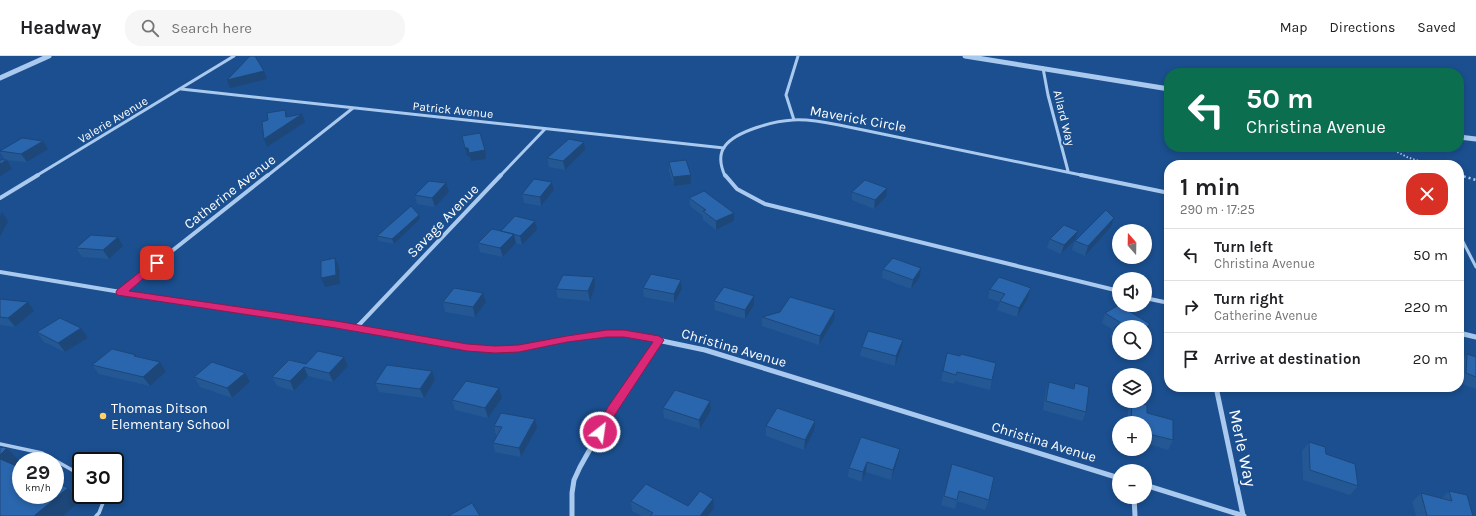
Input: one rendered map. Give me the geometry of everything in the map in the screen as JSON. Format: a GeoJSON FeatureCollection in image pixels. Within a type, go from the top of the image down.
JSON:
{"type":"FeatureCollection","features":[{"type":"Feature","properties":{"kind":"street"},"geometry":{"type":"LineString","coordinates":[[0,78],[49,56]]}},
{"type":"Feature","properties":{"kind":"street","name":"Valerie Avenue"},"geometry":{"type":"LineString","coordinates":[[0,198],[234,56]]}},
{"type":"Feature","properties":{"kind":"street"},"geometry":{"type":"LineString","coordinates":[[794,120],[786,95],[798,56]]}},
{"type":"Feature","properties":{"kind":"street"},"geometry":{"type":"LineString","coordinates":[[965,56],[1164,88]]}},
{"type":"Feature","properties":{"kind":"street","name":"Allard Way"},"geometry":{"type":"LineString","coordinates":[[1043,68],[1048,95],[1068,172]]}},
{"type":"Feature","properties":{"kind":"street","name":"Patrick Avenue"},"geometry":{"type":"LineString","coordinates":[[181,89],[724,148]]}},
{"type":"Feature","properties":{"kind":"street","name":"Catherine Avenue"},"geometry":{"type":"LineString","coordinates":[[120,292],[353,108]]}},
{"type":"Feature","properties":{"kind":"street","name":"Maverick Circle"},"geometry":{"type":"LineString","coordinates":[[724,148],[729,143],[749,132],[783,121],[794,120],[839,125],[1164,191]]}},
{"type":"Feature","properties":{"kind":"street","name":"Savage Avenue"},"geometry":{"type":"LineString","coordinates":[[356,328],[545,129]]}},
{"type":"Feature","properties":{"kind":"street"},"geometry":{"type":"LineString","coordinates":[[1464,138],[1476,140]]}},
{"type":"Feature","properties":{"kind":"street"},"geometry":{"type":"LineString","coordinates":[[724,148],[721,164],[723,172],[728,180],[741,192],[765,204],[1112,289]]}},
{"type":"Feature","properties":{"kind":"street","name":"Christina Avenue"},"geometry":{"type":"LineString","coordinates":[[0,272],[467,347],[495,350],[519,348],[567,339],[624,333],[705,350],[1112,476]]}},
{"type":"Feature","properties":{"kind":"street"},"geometry":{"type":"LineString","coordinates":[[1152,299],[1164,302]]}},
{"type":"Feature","properties":{"kind":"street"},"geometry":{"type":"LineString","coordinates":[[1464,333],[1476,337]]}},
{"type":"Feature","properties":{"kind":"street"},"geometry":{"type":"LineString","coordinates":[[572,516],[572,493],[574,480],[580,467],[612,410],[659,340]]}},
{"type":"Feature","properties":{"kind":"street","name":"Merle Way"},"geometry":{"type":"LineString","coordinates":[[1217,392],[1244,516]]}},
{"type":"Feature","properties":{"kind":"street"},"geometry":{"type":"LineString","coordinates":[[1152,488],[1244,516]]}},
{"type":"Feature","properties":{"kind":"street"},"geometry":{"type":"LineString","coordinates":[[1134,504],[1135,516]]}},
{"type":"Feature","properties":{"kind":"lane"},"geometry":{"type":"LineString","coordinates":[[1464,243],[1476,267]]}},
{"type":"Feature","properties":{"kind":"lane"},"geometry":{"type":"LineString","coordinates":[[0,444],[42,453],[72,470]]}},
{"type":"Feature","properties":{"kind":"lane"},"geometry":{"type":"LineString","coordinates":[[96,516],[99,513],[102,504]]}},
{"type":"Feature","properties":{"kind":"path"},"geometry":{"type":"LineString","coordinates":[[1398,152],[1416,160]]}},
{"type":"Feature","properties":{"kind":"path"},"geometry":{"type":"LineString","coordinates":[[1464,176],[1476,180]]}},
{"type":"Feature","properties":{"kind":"building"},"geometry":{"type":"Polygon","coordinates":[[[250,56],[255,56],[264,71],[227,80],[250,56]]]}},
{"type":"Feature","properties":{"kind":"building"},"geometry":{"type":"Polygon","coordinates":[[[285,110],[286,117],[302,114],[264,139],[262,122],[268,120],[267,113],[285,110]]]}},
{"type":"Feature","properties":{"kind":"building"},"geometry":{"type":"Polygon","coordinates":[[[480,133],[485,150],[469,153],[468,148],[465,148],[462,136],[480,133]]]}},
{"type":"Feature","properties":{"kind":"building"},"geometry":{"type":"Polygon","coordinates":[[[22,138],[43,141],[21,154],[0,151],[22,138]]]}},
{"type":"Feature","properties":{"kind":"building"},"geometry":{"type":"Polygon","coordinates":[[[569,139],[584,142],[563,161],[547,158],[569,139]]]}},
{"type":"Feature","properties":{"kind":"building"},"geometry":{"type":"Polygon","coordinates":[[[0,160],[7,160],[0,164],[0,160]]]}},
{"type":"Feature","properties":{"kind":"building"},"geometry":{"type":"Polygon","coordinates":[[[686,160],[691,175],[673,177],[669,162],[686,160]]]}},
{"type":"Feature","properties":{"kind":"building"},"geometry":{"type":"Polygon","coordinates":[[[534,179],[552,182],[540,197],[522,194],[534,179]]]}},
{"type":"Feature","properties":{"kind":"building"},"geometry":{"type":"Polygon","coordinates":[[[865,180],[887,188],[875,200],[852,192],[865,180]]]}},
{"type":"Feature","properties":{"kind":"building"},"geometry":{"type":"Polygon","coordinates":[[[429,181],[446,183],[432,198],[415,195],[429,181]]]}},
{"type":"Feature","properties":{"kind":"building"},"geometry":{"type":"Polygon","coordinates":[[[704,191],[734,213],[716,221],[703,211],[706,210],[689,198],[704,191]]]}},
{"type":"Feature","properties":{"kind":"building"},"geometry":{"type":"Polygon","coordinates":[[[411,206],[419,215],[392,239],[377,236],[411,206]]]}},
{"type":"Feature","properties":{"kind":"building"},"geometry":{"type":"Polygon","coordinates":[[[1106,210],[1114,218],[1088,246],[1075,241],[1106,210]]]}},
{"type":"Feature","properties":{"kind":"building"},"geometry":{"type":"Polygon","coordinates":[[[515,216],[535,221],[520,236],[501,231],[515,216]]]}},
{"type":"Feature","properties":{"kind":"building"},"geometry":{"type":"Polygon","coordinates":[[[1064,225],[1078,231],[1064,245],[1050,239],[1064,225]]]}},
{"type":"Feature","properties":{"kind":"building"},"geometry":{"type":"Polygon","coordinates":[[[492,229],[514,234],[500,248],[478,243],[492,229]]]}},
{"type":"Feature","properties":{"kind":"building"},"geometry":{"type":"Polygon","coordinates":[[[91,235],[118,237],[103,250],[76,248],[91,235]]]}},
{"type":"Feature","properties":{"kind":"building"},"geometry":{"type":"Polygon","coordinates":[[[335,258],[336,275],[321,278],[321,261],[335,258]]]}},
{"type":"Feature","properties":{"kind":"building"},"geometry":{"type":"Polygon","coordinates":[[[893,258],[921,268],[913,280],[883,269],[893,258]]]}},
{"type":"Feature","properties":{"kind":"building"},"geometry":{"type":"Polygon","coordinates":[[[651,274],[681,280],[674,294],[643,288],[651,274]]]}},
{"type":"Feature","properties":{"kind":"building"},"geometry":{"type":"Polygon","coordinates":[[[563,275],[594,277],[588,291],[556,289],[563,275]]]}},
{"type":"Feature","properties":{"kind":"building"},"geometry":{"type":"Polygon","coordinates":[[[999,277],[1031,288],[1019,308],[1000,301],[1005,294],[990,289],[999,277]]]}},
{"type":"Feature","properties":{"kind":"building"},"geometry":{"type":"Polygon","coordinates":[[[724,287],[754,296],[745,310],[714,301],[724,287]]]}},
{"type":"Feature","properties":{"kind":"building"},"geometry":{"type":"Polygon","coordinates":[[[454,288],[483,293],[473,307],[443,302],[454,288]]]}},
{"type":"Feature","properties":{"kind":"building"},"geometry":{"type":"Polygon","coordinates":[[[790,297],[835,310],[820,336],[762,317],[780,312],[790,297]]]}},
{"type":"Feature","properties":{"kind":"building"},"geometry":{"type":"Polygon","coordinates":[[[0,299],[28,302],[8,318],[0,317],[0,299]]]}},
{"type":"Feature","properties":{"kind":"building"},"geometry":{"type":"Polygon","coordinates":[[[1112,309],[1112,312],[1130,312],[1143,320],[1116,320],[1105,313],[1112,309]]]}},
{"type":"Feature","properties":{"kind":"building"},"geometry":{"type":"Polygon","coordinates":[[[60,318],[81,328],[58,343],[37,332],[60,318]]]}},
{"type":"Feature","properties":{"kind":"building"},"geometry":{"type":"Polygon","coordinates":[[[868,331],[903,340],[896,356],[862,347],[868,331]]]}},
{"type":"Feature","properties":{"kind":"building"},"geometry":{"type":"Polygon","coordinates":[[[112,349],[160,362],[143,377],[92,365],[112,349]]]}},
{"type":"Feature","properties":{"kind":"building"},"geometry":{"type":"Polygon","coordinates":[[[318,351],[344,357],[329,373],[304,367],[290,381],[272,377],[289,360],[306,364],[318,351]]]}},
{"type":"Feature","properties":{"kind":"building"},"geometry":{"type":"Polygon","coordinates":[[[947,353],[960,356],[961,354],[996,363],[992,380],[957,372],[956,375],[943,371],[947,353]]]}},
{"type":"Feature","properties":{"kind":"building"},"geometry":{"type":"Polygon","coordinates":[[[1467,354],[1476,357],[1476,377],[1466,373],[1467,354]]]}},
{"type":"Feature","properties":{"kind":"building"},"geometry":{"type":"Polygon","coordinates":[[[212,362],[245,373],[227,388],[194,377],[212,362]]]}},
{"type":"Feature","properties":{"kind":"building"},"geometry":{"type":"Polygon","coordinates":[[[387,365],[432,371],[420,389],[375,383],[387,365]]]}},
{"type":"Feature","properties":{"kind":"building"},"geometry":{"type":"Polygon","coordinates":[[[466,381],[499,388],[485,408],[452,400],[466,381]]]}},
{"type":"Feature","properties":{"kind":"building"},"geometry":{"type":"Polygon","coordinates":[[[1049,382],[1074,389],[1075,383],[1089,387],[1086,412],[1046,401],[1049,382]]]}},
{"type":"Feature","properties":{"kind":"building"},"geometry":{"type":"Polygon","coordinates":[[[675,390],[710,401],[699,420],[663,408],[675,390]]]}},
{"type":"Feature","properties":{"kind":"building"},"geometry":{"type":"Polygon","coordinates":[[[777,408],[815,421],[805,440],[766,426],[777,408]]]}},
{"type":"Feature","properties":{"kind":"building"},"geometry":{"type":"Polygon","coordinates":[[[1132,408],[1147,408],[1147,413],[1173,420],[1173,440],[1152,435],[1152,416],[1131,416],[1132,408]]]}},
{"type":"Feature","properties":{"kind":"building"},"geometry":{"type":"Polygon","coordinates":[[[501,413],[535,419],[519,448],[493,443],[502,427],[494,426],[501,413]]]}},
{"type":"Feature","properties":{"kind":"building"},"geometry":{"type":"Polygon","coordinates":[[[861,437],[900,449],[893,470],[867,462],[863,472],[849,468],[861,437]]]}},
{"type":"Feature","properties":{"kind":"building"},"geometry":{"type":"Polygon","coordinates":[[[1309,442],[1325,447],[1326,454],[1355,464],[1358,486],[1310,470],[1309,442]]]}},
{"type":"Feature","properties":{"kind":"building"},"geometry":{"type":"Polygon","coordinates":[[[0,447],[7,448],[0,455],[0,447]]]}},
{"type":"Feature","properties":{"kind":"building"},"geometry":{"type":"Polygon","coordinates":[[[0,459],[12,464],[12,504],[49,504],[34,516],[0,516],[0,459]]]}},
{"type":"Feature","properties":{"kind":"building"},"geometry":{"type":"Polygon","coordinates":[[[952,464],[994,477],[989,500],[959,491],[957,500],[944,496],[952,464]]]}},
{"type":"Feature","properties":{"kind":"building"},"geometry":{"type":"Polygon","coordinates":[[[646,484],[688,506],[700,491],[713,499],[700,516],[650,516],[653,513],[631,501],[646,484]]]}},
{"type":"Feature","properties":{"kind":"building"},"geometry":{"type":"Polygon","coordinates":[[[64,486],[68,488],[64,491],[64,486]]]}},
{"type":"Feature","properties":{"kind":"building"},"geometry":{"type":"Polygon","coordinates":[[[1449,491],[1467,495],[1473,516],[1427,516],[1421,493],[1452,501],[1449,491]]]}},
{"type":"Feature","properties":{"kind":"building"},"geometry":{"type":"Polygon","coordinates":[[[472,503],[480,516],[448,516],[472,503]]]}},
{"type":"Feature","properties":{"kind":"place","name":"Thomas Ditson Elementary School"},"geometry":{"type":"Point","coordinates":[103,416]}},
{"type":"Feature","properties":{"kind":"route"},"geometry":{"type":"LineString","coordinates":[[157,263],[120,292],[192,304],[336,324],[467,347],[495,350],[519,348],[567,339],[607,334],[624,333],[659,340],[612,410],[600,432]]}}]}
